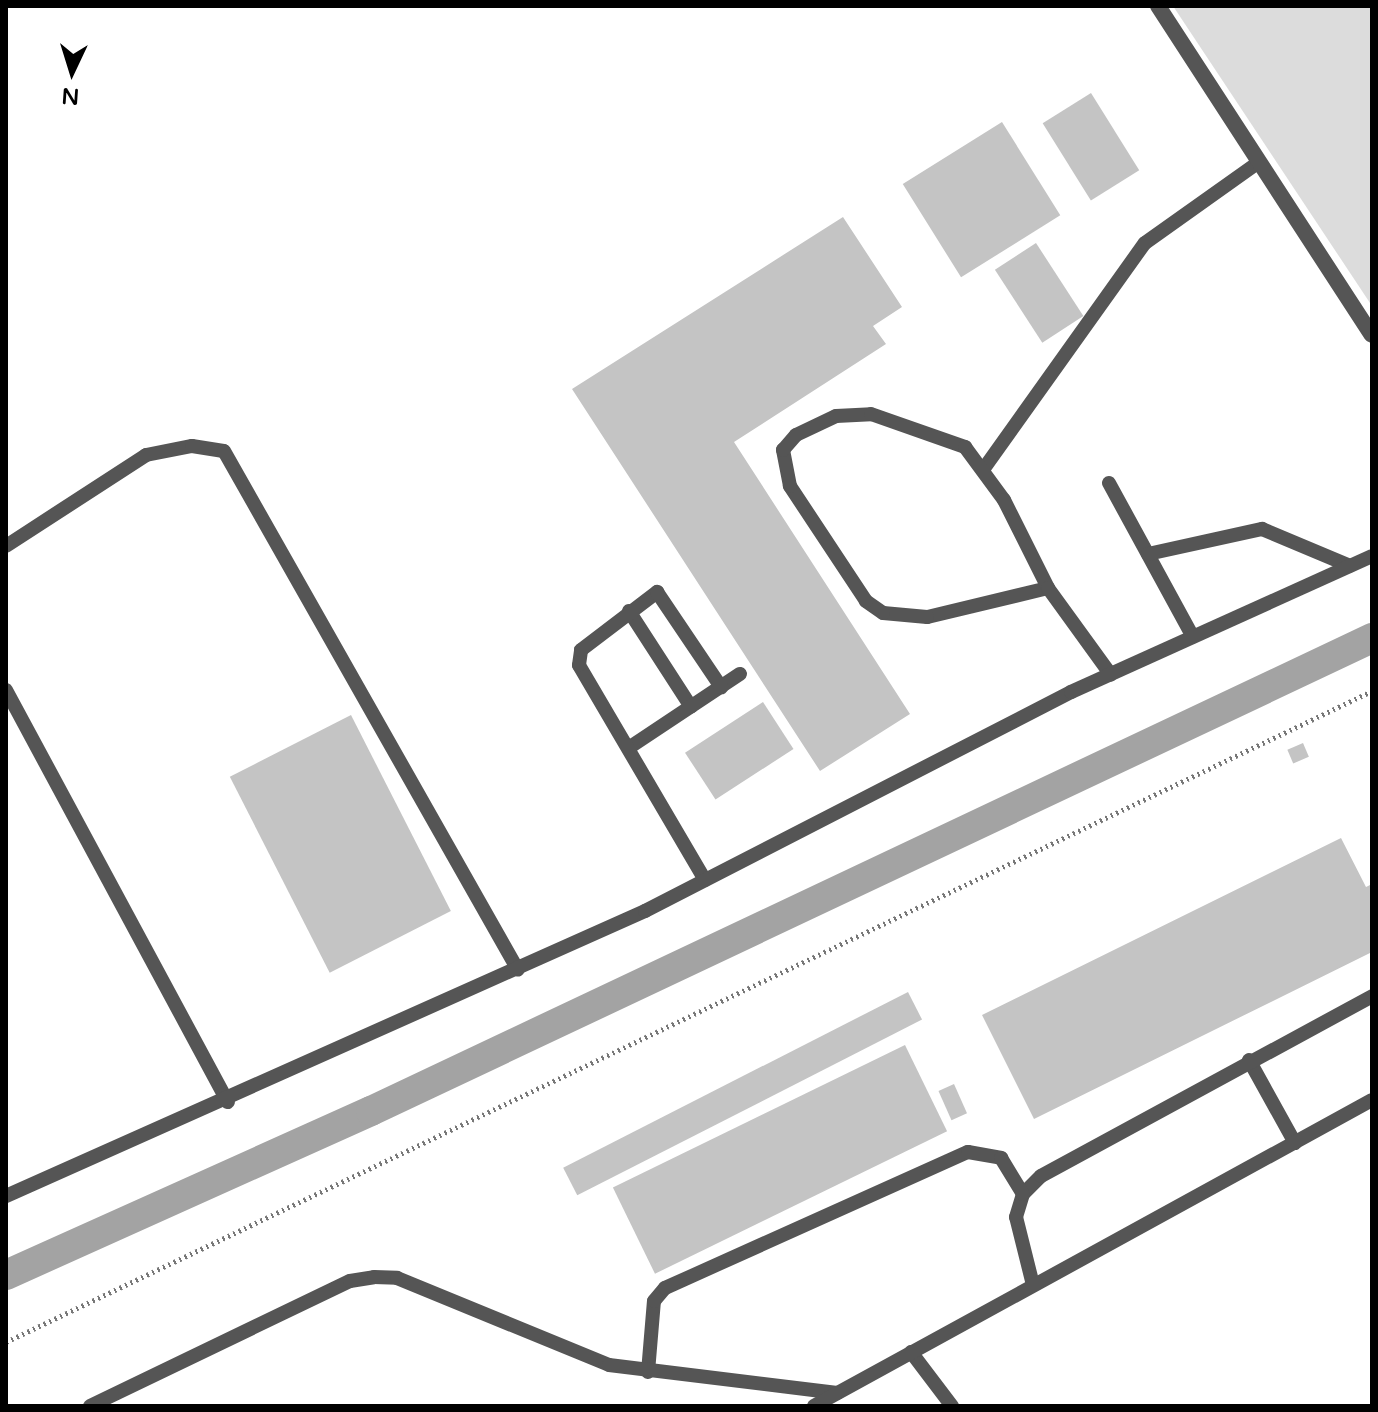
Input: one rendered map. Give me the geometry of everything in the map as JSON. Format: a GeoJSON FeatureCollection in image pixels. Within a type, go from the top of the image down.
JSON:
{"type":"FeatureCollection","features":[{"type":"Feature","properties":{"kind":"street"},"geometry":{"type":"LineString","coordinates":[[1158,6],[1372,335]]}},
{"type":"Feature","properties":{"kind":"lane"},"geometry":{"type":"LineString","coordinates":[[985,467],[1145,243],[1259,162]]}},
{"type":"Feature","properties":{"kind":"lane"},"geometry":{"type":"LineString","coordinates":[[1048,588],[927,617],[883,613],[866,601],[790,486],[783,450],[796,435],[836,416],[871,414],[965,447],[985,467],[1048,588],[1111,675]]}},
{"type":"Feature","properties":{"kind":"lane"},"geometry":{"type":"LineString","coordinates":[[6,546],[146,455],[192,446],[224,451],[518,970]]}},
{"type":"Feature","properties":{"kind":"lane"},"geometry":{"type":"LineString","coordinates":[[1109,483],[1193,637]]}},
{"type":"Feature","properties":{"kind":"lane"},"geometry":{"type":"LineString","coordinates":[[1148,554],[1262,529],[1350,566]]}},
{"type":"Feature","properties":{"kind":"lane"},"geometry":{"type":"LineString","coordinates":[[6,1196],[228,1102],[518,970],[705,880],[1111,675],[1372,556]]}},
{"type":"Feature","properties":{"kind":"lane"},"geometry":{"type":"LineString","coordinates":[[705,880],[630,747],[579,665],[589,640],[657,592],[721,687]]}},
{"type":"Feature","properties":{"kind":"lane"},"geometry":{"type":"LineString","coordinates":[[629,611],[691,707]]}},
{"type":"Feature","properties":{"kind":"lane"},"geometry":{"type":"LineString","coordinates":[[630,747],[740,674]]}},
{"type":"Feature","properties":{"kind":"lane"},"geometry":{"type":"LineString","coordinates":[[6,690],[228,1102]]}},
{"type":"Feature","properties":{"kind":"lane"},"geometry":{"type":"LineString","coordinates":[[1023,1194],[1041,1176],[1249,1060],[1372,996]]}},
{"type":"Feature","properties":{"kind":"lane"},"geometry":{"type":"LineString","coordinates":[[1249,1060],[1295,1143]]}},
{"type":"Feature","properties":{"kind":"lane"},"geometry":{"type":"LineString","coordinates":[[814,1406],[1372,1100]]}},
{"type":"Feature","properties":{"kind":"lane"},"geometry":{"type":"LineString","coordinates":[[648,1372],[654,1301],[665,1288],[968,1152],[1001,1158],[1023,1194],[1019,1244],[1033,1285]]}},
{"type":"Feature","properties":{"kind":"lane"},"geometry":{"type":"LineString","coordinates":[[90,1406],[350,1281],[374,1277],[397,1278],[609,1365],[837,1393]]}},
{"type":"Feature","properties":{"kind":"lane"},"geometry":{"type":"LineString","coordinates":[[911,1352],[952,1406]]}},
{"type":"Feature","properties":{"kind":"path"},"geometry":{"type":"LineString","coordinates":[[6,1342],[1372,691]]}},
{"type":"Feature","properties":{"kind":"shaded area"},"geometry":{"type":"Polygon","coordinates":[[[1173,6],[1372,6],[1372,306],[1173,6]]]}},
{"type":"Feature","properties":{"kind":"building"},"geometry":{"type":"Polygon","coordinates":[[[1091,93],[1139,170],[1091,200],[1043,123],[1091,93]]]}},
{"type":"Feature","properties":{"kind":"building"},"geometry":{"type":"Polygon","coordinates":[[[1002,122],[1060,215],[961,277],[903,184],[1002,122]]]}},
{"type":"Feature","properties":{"kind":"building"},"geometry":{"type":"Polygon","coordinates":[[[843,217],[902,307],[873,326],[886,344],[734,442],[910,714],[820,771],[572,389],[843,217]]]}},
{"type":"Feature","properties":{"kind":"building"},"geometry":{"type":"Polygon","coordinates":[[[1036,243],[1083,316],[1042,343],[995,270],[1036,243]]]}},
{"type":"Feature","properties":{"kind":"building"},"geometry":{"type":"Polygon","coordinates":[[[763,702],[793,749],[716,800],[685,753],[763,702]]]}},
{"type":"Feature","properties":{"kind":"building"},"geometry":{"type":"Polygon","coordinates":[[[351,715],[451,911],[330,973],[230,777],[351,715]]]}},
{"type":"Feature","properties":{"kind":"building"},"geometry":{"type":"Polygon","coordinates":[[[1303,743],[1309,757],[1293,763],[1287,750],[1303,743]]]}},
{"type":"Feature","properties":{"kind":"building"},"geometry":{"type":"Polygon","coordinates":[[[1341,838],[1366,887],[1372,884],[1372,952],[1034,1119],[982,1015],[1341,838]]]}},
{"type":"Feature","properties":{"kind":"building"},"geometry":{"type":"Polygon","coordinates":[[[908,992],[922,1020],[577,1195],[563,1168],[908,992]]]}},
{"type":"Feature","properties":{"kind":"building"},"geometry":{"type":"Polygon","coordinates":[[[905,1045],[947,1131],[655,1274],[613,1187],[905,1045]]]}},
{"type":"Feature","properties":{"kind":"building"},"geometry":{"type":"Polygon","coordinates":[[[954,1084],[967,1113],[951,1120],[938,1091],[954,1084]]]}},
{"type":"Feature","properties":{"kind":"waterway"},"geometry":{"type":"LineString","coordinates":[[6,1275],[371,1111],[1372,638]]}}]}
